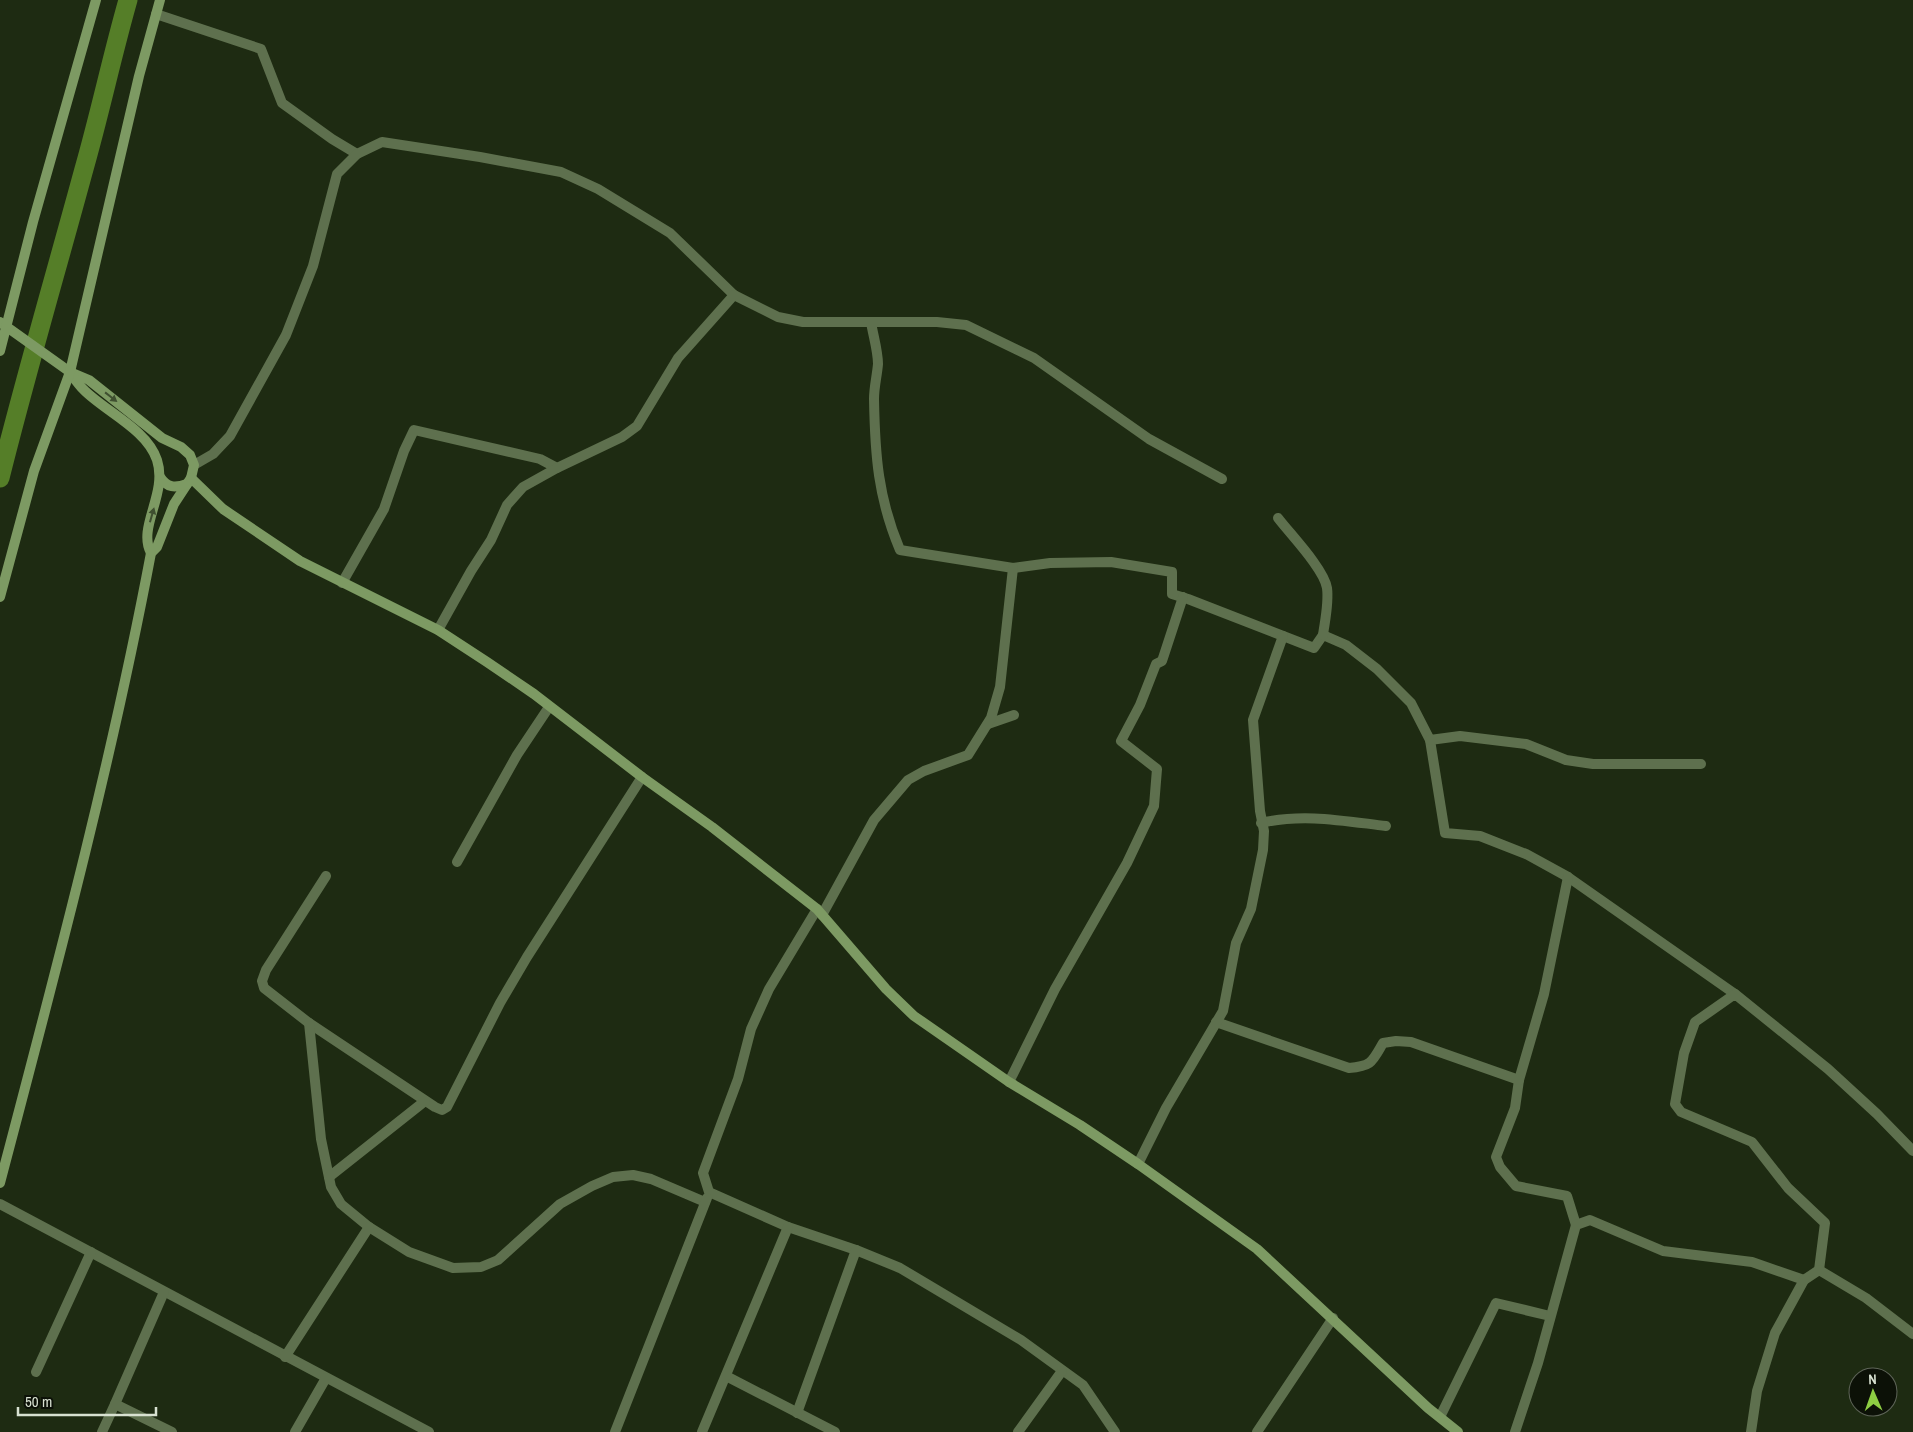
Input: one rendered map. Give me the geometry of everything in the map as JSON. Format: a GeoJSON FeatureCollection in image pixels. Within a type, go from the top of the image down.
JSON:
{"type":"FeatureCollection","features":[{"type":"Feature","properties":{"kind":"street"},"geometry":{"type":"LineString","coordinates":[[0,352],[3,325],[96,0]]}},
{"type":"Feature","properties":{"kind":"street"},"geometry":{"type":"LineString","coordinates":[[0,597],[34,471],[70,372],[99,252],[121,146],[160,0]]}},
{"type":"Feature","properties":{"kind":"street"},"geometry":{"type":"LineString","coordinates":[[156,14],[261,49],[282,103],[332,139],[357,154]]}},
{"type":"Feature","properties":{"kind":"street"},"geometry":{"type":"LineString","coordinates":[[0,1183],[81,869],[129,668],[151,553],[157,547],[174,504],[189,481],[194,465],[213,454],[230,436],[286,335],[313,266],[337,174],[357,154],[382,142],[561,172],[598,189],[670,233],[734,295],[778,317],[803,322],[938,322],[966,325],[1034,358],[1148,439],[1222,479]]}},
{"type":"Feature","properties":{"kind":"street"},"geometry":{"type":"LineString","coordinates":[[438,630],[471,571],[491,540],[507,505],[523,487],[557,468],[622,437],[637,426],[678,358],[734,295]]}},
{"type":"Feature","properties":{"kind":"street"},"geometry":{"type":"LineString","coordinates":[[871,322],[878,362],[874,397],[876,455],[881,492],[889,524],[900,550],[1013,568],[1050,563],[1111,562],[1172,572],[1172,594],[1314,648],[1323,635],[1327,589],[1313,562],[1278,518]]}},
{"type":"Feature","properties":{"kind":"street"},"geometry":{"type":"LineString","coordinates":[[3,325],[70,372],[89,380],[162,438],[187,451],[194,465]]}},
{"type":"Feature","properties":{"kind":"street"},"geometry":{"type":"LineString","coordinates":[[70,372],[83,389],[126,423],[147,443],[157,460],[160,477],[158,492],[146,535],[146,545],[151,553]]}},
{"type":"Feature","properties":{"kind":"street"},"geometry":{"type":"LineString","coordinates":[[342,583],[384,509],[404,451],[414,430],[540,459],[557,468]]}},
{"type":"Feature","properties":{"kind":"street"},"geometry":{"type":"LineString","coordinates":[[160,477],[172,487],[189,481]]}},
{"type":"Feature","properties":{"kind":"street"},"geometry":{"type":"LineString","coordinates":[[189,481],[223,509],[300,562],[438,630],[534,694],[548,707],[712,828],[819,912],[886,989],[914,1016],[1009,1082],[1080,1125],[1138,1164],[1257,1249],[1428,1408],[1458,1432]]}},
{"type":"Feature","properties":{"kind":"street"},"geometry":{"type":"LineString","coordinates":[[616,1432],[709,1192],[703,1173],[738,1079],[751,1029],[768,990],[819,912],[874,820],[908,780],[924,771],[968,755],[988,724],[1000,687],[1013,568]]}},
{"type":"Feature","properties":{"kind":"street"},"geometry":{"type":"LineString","coordinates":[[1009,1082],[1055,989],[1127,863],[1154,806],[1157,769],[1121,741],[1140,705],[1156,664],[1162,661],[1183,597]]}},
{"type":"Feature","properties":{"kind":"street"},"geometry":{"type":"LineString","coordinates":[[1323,635],[1346,645],[1377,669],[1411,703],[1430,740],[1445,833],[1480,836],[1526,854],[1568,877],[1735,994],[1828,1069],[1877,1114],[1913,1151]]}},
{"type":"Feature","properties":{"kind":"street"},"geometry":{"type":"LineString","coordinates":[[1138,1164],[1166,1108],[1223,1011],[1236,943],[1251,909],[1263,850],[1264,831],[1261,823],[1253,720],[1282,636]]}},
{"type":"Feature","properties":{"kind":"street"},"geometry":{"type":"LineString","coordinates":[[457,862],[517,756],[548,707]]}},
{"type":"Feature","properties":{"kind":"street"},"geometry":{"type":"LineString","coordinates":[[988,724],[1014,715]]}},
{"type":"Feature","properties":{"kind":"street"},"geometry":{"type":"LineString","coordinates":[[1430,740],[1460,736],[1526,744],[1566,760],[1593,764],[1701,764]]}},
{"type":"Feature","properties":{"kind":"street"},"geometry":{"type":"LineString","coordinates":[[326,876],[266,970],[262,981],[264,988],[309,1023],[434,1107],[442,1110],[447,1107],[500,1004],[527,957],[642,777]]}},
{"type":"Feature","properties":{"kind":"street"},"geometry":{"type":"LineString","coordinates":[[1261,823],[1281,818],[1311,817],[1386,826]]}},
{"type":"Feature","properties":{"kind":"street"},"geometry":{"type":"LineString","coordinates":[[1515,1432],[1538,1363],[1576,1226],[1567,1196],[1516,1186],[1500,1167],[1496,1157],[1515,1108],[1519,1080],[1544,994],[1568,877]]}},
{"type":"Feature","properties":{"kind":"street"},"geometry":{"type":"LineString","coordinates":[[1735,994],[1695,1022],[1684,1053],[1675,1104],[1681,1112],[1752,1142],[1788,1188],[1825,1223],[1819,1270],[1804,1280],[1775,1333],[1757,1391],[1751,1432]]}},
{"type":"Feature","properties":{"kind":"street"},"geometry":{"type":"LineString","coordinates":[[1216,1022],[1349,1068],[1364,1067],[1372,1062],[1384,1043],[1396,1041],[1411,1042],[1519,1080]]}},
{"type":"Feature","properties":{"kind":"street"},"geometry":{"type":"LineString","coordinates":[[309,1023],[321,1139],[331,1187],[341,1204],[369,1227],[409,1252],[453,1268],[481,1267],[498,1260],[560,1204],[592,1186],[613,1177],[634,1175],[652,1179],[705,1202]]}},
{"type":"Feature","properties":{"kind":"street"},"geometry":{"type":"LineString","coordinates":[[329,1177],[425,1101]]}},
{"type":"Feature","properties":{"kind":"street"},"geometry":{"type":"LineString","coordinates":[[709,1192],[788,1227],[856,1250],[908,1273],[1021,1340],[1083,1385],[1115,1432]]}},
{"type":"Feature","properties":{"kind":"street"},"geometry":{"type":"LineString","coordinates":[[0,1204],[429,1432]]}},
{"type":"Feature","properties":{"kind":"street"},"geometry":{"type":"LineString","coordinates":[[1576,1226],[1590,1220],[1663,1250],[1752,1262],[1804,1280]]}},
{"type":"Feature","properties":{"kind":"street"},"geometry":{"type":"LineString","coordinates":[[285,1357],[369,1227]]}},
{"type":"Feature","properties":{"kind":"street"},"geometry":{"type":"LineString","coordinates":[[702,1432],[788,1227]]}},
{"type":"Feature","properties":{"kind":"street"},"geometry":{"type":"LineString","coordinates":[[797,1413],[856,1250]]}},
{"type":"Feature","properties":{"kind":"street"},"geometry":{"type":"LineString","coordinates":[[36,1372],[91,1252]]}},
{"type":"Feature","properties":{"kind":"street"},"geometry":{"type":"LineString","coordinates":[[1819,1270],[1866,1298],[1913,1334]]}},
{"type":"Feature","properties":{"kind":"street"},"geometry":{"type":"LineString","coordinates":[[102,1432],[164,1292]]}},
{"type":"Feature","properties":{"kind":"street"},"geometry":{"type":"LineString","coordinates":[[1440,1418],[1496,1303],[1550,1316]]}},
{"type":"Feature","properties":{"kind":"street"},"geometry":{"type":"LineString","coordinates":[[1258,1432],[1332,1318]]}},
{"type":"Feature","properties":{"kind":"street"},"geometry":{"type":"LineString","coordinates":[[1018,1432],[1062,1371]]}},
{"type":"Feature","properties":{"kind":"street"},"geometry":{"type":"LineString","coordinates":[[726,1376],[835,1432]]}},
{"type":"Feature","properties":{"kind":"street"},"geometry":{"type":"LineString","coordinates":[[295,1432],[326,1378]]}},
{"type":"Feature","properties":{"kind":"street"},"geometry":{"type":"LineString","coordinates":[[115,1404],[172,1432]]}},
{"type":"Feature","properties":{"kind":"waterway"},"geometry":{"type":"LineString","coordinates":[[0,478],[90,148],[128,0]]}}]}
